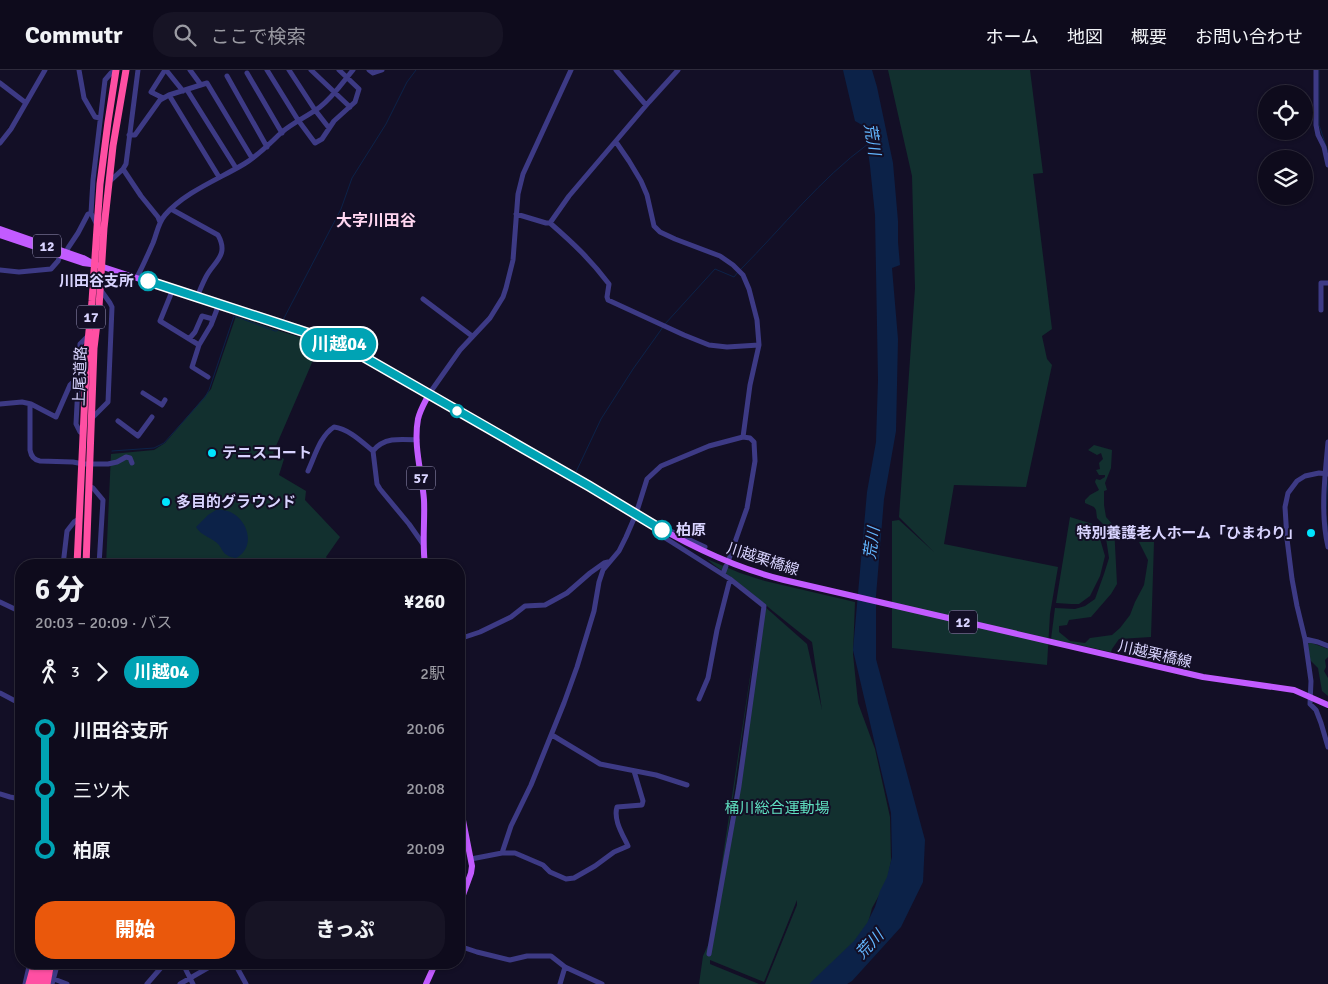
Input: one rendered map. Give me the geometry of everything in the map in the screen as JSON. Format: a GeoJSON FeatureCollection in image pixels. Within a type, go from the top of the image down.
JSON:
{"type":"FeatureCollection","features":[{"type":"Feature","properties":{"kind":"highway","name":"上尾道路"},"geometry":{"type":"LineString","coordinates":[[77,559],[79,519],[92,418],[92,376],[100,289],[97,225],[104,152],[116,70]]}},
{"type":"Feature","properties":{"kind":"highway","name":"上尾道路"},"geometry":{"type":"LineString","coordinates":[[86,559],[89,486],[83,434],[88,336],[126,70]]}},
{"type":"Feature","properties":{"kind":"highway"},"geometry":{"type":"LineString","coordinates":[[29,984],[33,969]]}},
{"type":"Feature","properties":{"kind":"highway"},"geometry":{"type":"LineString","coordinates":[[36,984],[39,969]]}},
{"type":"Feature","properties":{"kind":"highway"},"geometry":{"type":"LineString","coordinates":[[40,984],[45,969]]}},
{"type":"Feature","properties":{"kind":"highway"},"geometry":{"type":"LineString","coordinates":[[47,984],[50,969]]}},
{"type":"Feature","properties":{"kind":"main road","name":"川越栗橋線"},"geometry":{"type":"LineString","coordinates":[[0,229],[83,263],[98,265],[137,277],[341,345],[368,358],[664,532],[741,568],[784,580],[1185,674],[1294,690],[1328,706]]}},
{"type":"Feature","properties":{"kind":"main road","name":"川越栗橋線"},"geometry":{"type":"LineString","coordinates":[[0,236],[63,254]]}},
{"type":"Feature","properties":{"kind":"main road","name":"57"},"geometry":{"type":"LineString","coordinates":[[424,559],[424,500],[417,440],[418,418],[429,394]]}},
{"type":"Feature","properties":{"kind":"main road"},"geometry":{"type":"LineString","coordinates":[[465,830],[471,859],[471,873],[466,888]]}},
{"type":"Feature","properties":{"kind":"main road"},"geometry":{"type":"LineString","coordinates":[[426,984],[433,969]]}},
{"type":"Feature","properties":{"kind":"street"},"geometry":{"type":"LineString","coordinates":[[0,143],[11,130],[46,70]]}},
{"type":"Feature","properties":{"kind":"street"},"geometry":{"type":"LineString","coordinates":[[79,70],[84,98],[95,117],[100,118]]}},
{"type":"Feature","properties":{"kind":"street"},"geometry":{"type":"LineString","coordinates":[[97,225],[91,212],[100,118],[105,80],[116,70]]}},
{"type":"Feature","properties":{"kind":"street"},"geometry":{"type":"LineString","coordinates":[[109,182],[126,164],[138,70]]}},
{"type":"Feature","properties":{"kind":"street"},"geometry":{"type":"LineString","coordinates":[[163,98],[151,92],[166,70],[185,90],[236,168]]}},
{"type":"Feature","properties":{"kind":"street"},"geometry":{"type":"LineString","coordinates":[[191,70],[201,85]]}},
{"type":"Feature","properties":{"kind":"street"},"geometry":{"type":"LineString","coordinates":[[267,70],[298,120],[315,142],[322,139],[334,121],[355,102],[359,89],[339,70]]}},
{"type":"Feature","properties":{"kind":"street"},"geometry":{"type":"LineString","coordinates":[[289,70],[329,128]]}},
{"type":"Feature","properties":{"kind":"street"},"geometry":{"type":"LineString","coordinates":[[311,70],[350,107]]}},
{"type":"Feature","properties":{"kind":"street"},"geometry":{"type":"LineString","coordinates":[[137,277],[160,222],[180,200],[236,168],[267,147],[282,132],[326,102],[353,70]]}},
{"type":"Feature","properties":{"kind":"street"},"geometry":{"type":"LineString","coordinates":[[369,70],[373,73],[382,70]]}},
{"type":"Feature","properties":{"kind":"street"},"geometry":{"type":"LineString","coordinates":[[429,394],[450,362],[496,310],[506,288],[513,260],[518,194],[523,174],[571,70]]}},
{"type":"Feature","properties":{"kind":"street"},"geometry":{"type":"LineString","coordinates":[[616,70],[646,106]]}},
{"type":"Feature","properties":{"kind":"street"},"geometry":{"type":"LineString","coordinates":[[550,222],[569,196],[678,70]]}},
{"type":"Feature","properties":{"kind":"street"},"geometry":{"type":"LineString","coordinates":[[1316,70],[1316,125],[1318,135],[1326,146],[1328,165]]}},
{"type":"Feature","properties":{"kind":"street"},"geometry":{"type":"LineString","coordinates":[[247,73],[282,132]]}},
{"type":"Feature","properties":{"kind":"street"},"geometry":{"type":"LineString","coordinates":[[227,76],[267,147]]}},
{"type":"Feature","properties":{"kind":"street"},"geometry":{"type":"LineString","coordinates":[[0,83],[26,103]]}},
{"type":"Feature","properties":{"kind":"street"},"geometry":{"type":"LineString","coordinates":[[129,135],[135,135],[160,100],[169,95],[207,83],[252,158]]}},
{"type":"Feature","properties":{"kind":"street"},"geometry":{"type":"LineString","coordinates":[[169,95],[219,177]]}},
{"type":"Feature","properties":{"kind":"street"},"geometry":{"type":"LineString","coordinates":[[616,142],[629,160],[647,195],[654,226],[660,232],[720,256],[743,275],[758,320],[759,345],[750,386],[743,437]]}},
{"type":"Feature","properties":{"kind":"street"},"geometry":{"type":"LineString","coordinates":[[123,169],[160,222]]}},
{"type":"Feature","properties":{"kind":"street"},"geometry":{"type":"LineString","coordinates":[[171,209],[218,235],[221,240],[220,258],[208,274],[196,297]]}},
{"type":"Feature","properties":{"kind":"street"},"geometry":{"type":"LineString","coordinates":[[0,270],[19,272],[51,269],[68,248],[91,212]]}},
{"type":"Feature","properties":{"kind":"street"},"geometry":{"type":"LineString","coordinates":[[516,214],[546,223],[550,222],[580,249],[609,284],[608,300],[684,335],[709,344],[727,347],[759,345]]}},
{"type":"Feature","properties":{"kind":"street"},"geometry":{"type":"LineString","coordinates":[[1321,310],[1321,283],[1328,283]]}},
{"type":"Feature","properties":{"kind":"street"},"geometry":{"type":"LineString","coordinates":[[92,418],[108,402],[112,307],[100,289]]}},
{"type":"Feature","properties":{"kind":"street"},"geometry":{"type":"LineString","coordinates":[[173,289],[160,321],[200,345]]}},
{"type":"Feature","properties":{"kind":"street"},"geometry":{"type":"LineString","coordinates":[[423,299],[472,336]]}},
{"type":"Feature","properties":{"kind":"street"},"geometry":{"type":"LineString","coordinates":[[208,377],[192,367],[200,345],[220,304]]}},
{"type":"Feature","properties":{"kind":"street"},"geometry":{"type":"LineString","coordinates":[[190,339],[202,316],[213,319]]}},
{"type":"Feature","properties":{"kind":"street"},"geometry":{"type":"LineString","coordinates":[[83,434],[76,424],[80,344],[88,336]]}},
{"type":"Feature","properties":{"kind":"street"},"geometry":{"type":"LineString","coordinates":[[74,343],[80,344]]}},
{"type":"Feature","properties":{"kind":"street"},"geometry":{"type":"LineString","coordinates":[[0,404],[22,402],[31,404],[56,416],[70,385],[79,382]]}},
{"type":"Feature","properties":{"kind":"street"},"geometry":{"type":"LineString","coordinates":[[143,393],[162,405],[165,400]]}},
{"type":"Feature","properties":{"kind":"street"},"geometry":{"type":"LineString","coordinates":[[30,406],[30,447],[32,457],[40,461],[86,464],[108,464],[126,457],[130,458],[132,463]]}},
{"type":"Feature","properties":{"kind":"street"},"geometry":{"type":"LineString","coordinates":[[118,421],[138,436],[152,417]]}},
{"type":"Feature","properties":{"kind":"street"},"geometry":{"type":"LineString","coordinates":[[308,471],[319,446],[331,429],[340,427],[350,433],[372,451],[377,484],[423,544]]}},
{"type":"Feature","properties":{"kind":"street"},"geometry":{"type":"LineString","coordinates":[[502,853],[511,826],[531,785],[552,734],[577,667],[594,611],[603,570],[619,551],[636,514],[647,479],[661,466],[709,446],[743,437],[750,438],[754,442],[755,461],[747,508],[729,559]]}},
{"type":"Feature","properties":{"kind":"street"},"geometry":{"type":"LineString","coordinates":[[372,451],[380,443],[387,441],[399,439],[417,440]]}},
{"type":"Feature","properties":{"kind":"street"},"geometry":{"type":"LineString","coordinates":[[1328,442],[1323,508],[1328,547]]}},
{"type":"Feature","properties":{"kind":"street"},"geometry":{"type":"LineString","coordinates":[[1327,474],[1319,473],[1301,478],[1291,488],[1285,507],[1289,560],[1311,681],[1310,704],[1316,710],[1328,747]]}},
{"type":"Feature","properties":{"kind":"street"},"geometry":{"type":"LineString","coordinates":[[89,486],[103,500],[99,559]]}},
{"type":"Feature","properties":{"kind":"street"},"geometry":{"type":"LineString","coordinates":[[64,559],[66,531],[79,519]]}},
{"type":"Feature","properties":{"kind":"street"},"geometry":{"type":"LineString","coordinates":[[705,547],[666,529],[662,536],[723,574],[764,606],[740,786],[709,954]]}},
{"type":"Feature","properties":{"kind":"street"},"geometry":{"type":"LineString","coordinates":[[465,637],[511,617],[525,606],[545,605],[567,593],[590,573],[604,563],[609,562]]}},
{"type":"Feature","properties":{"kind":"street"},"geometry":{"type":"LineString","coordinates":[[723,574],[726,566]]}},
{"type":"Feature","properties":{"kind":"street"},"geometry":{"type":"LineString","coordinates":[[699,698],[708,678],[717,630],[730,579]]}},
{"type":"Feature","properties":{"kind":"street"},"geometry":{"type":"LineString","coordinates":[[0,602],[15,609]]}},
{"type":"Feature","properties":{"kind":"street"},"geometry":{"type":"LineString","coordinates":[[1305,640],[1328,646]]}},
{"type":"Feature","properties":{"kind":"street"},"geometry":{"type":"LineString","coordinates":[[0,693],[15,701]]}},
{"type":"Feature","properties":{"kind":"street"},"geometry":{"type":"LineString","coordinates":[[552,734],[600,764],[656,775],[688,784]]}},
{"type":"Feature","properties":{"kind":"street"},"geometry":{"type":"LineString","coordinates":[[471,859],[502,853],[515,853],[543,865],[550,872],[566,880],[574,878],[614,852],[628,846],[619,827],[616,811],[617,807],[642,806],[643,801],[634,771]]}},
{"type":"Feature","properties":{"kind":"street"},"geometry":{"type":"LineString","coordinates":[[0,794],[15,798]]}},
{"type":"Feature","properties":{"kind":"street"},"geometry":{"type":"LineString","coordinates":[[465,948],[510,960],[527,956],[551,956],[565,967],[602,984]]}},
{"type":"Feature","properties":{"kind":"street"},"geometry":{"type":"LineString","coordinates":[[560,984],[565,967]]}},
{"type":"Feature","properties":{"kind":"street"},"geometry":{"type":"LineString","coordinates":[[25,984],[28,969]]}},
{"type":"Feature","properties":{"kind":"street"},"geometry":{"type":"LineString","coordinates":[[147,984],[160,969]]}},
{"type":"Feature","properties":{"kind":"street"},"geometry":{"type":"LineString","coordinates":[[186,969],[193,984]]}},
{"type":"Feature","properties":{"kind":"street"},"geometry":{"type":"LineString","coordinates":[[180,984],[205,969]]}},
{"type":"Feature","properties":{"kind":"street"},"geometry":{"type":"LineString","coordinates":[[238,969],[246,984]]}},
{"type":"Feature","properties":{"kind":"street"},"geometry":{"type":"LineString","coordinates":[[53,981],[67,984]]}},
{"type":"Feature","properties":{"kind":"green space"},"geometry":{"type":"Polygon","coordinates":[[[888,70],[1030,70],[1043,173],[1033,174],[1052,329],[1042,336],[1047,359],[1052,365],[1026,487],[954,485],[944,544],[1058,567],[1050,614],[1047,665],[892,648],[892,521],[899,520],[934,552],[899,517],[915,288],[912,176],[888,70]]]}},
{"type":"Feature","properties":{"kind":"green space"},"geometry":{"type":"Polygon","coordinates":[[[236,316],[326,345],[323,355],[314,358],[273,453],[284,459],[279,475],[306,491],[305,500],[340,537],[326,557],[328,559],[106,559],[111,454],[154,450],[165,443],[211,389],[236,316]]]}},
{"type":"Feature","properties":{"kind":"green space"},"geometry":{"type":"Polygon","coordinates":[[[1094,445],[1112,450],[1111,468],[1105,483],[1107,490],[1104,491],[1104,505],[1106,517],[1114,526],[1117,584],[1091,617],[1069,620],[1067,625],[1059,626],[1059,632],[1070,641],[1085,643],[1090,638],[1112,635],[1120,628],[1130,615],[1144,585],[1148,560],[1139,542],[1154,542],[1151,637],[1119,639],[1111,652],[1051,639],[1055,608],[1075,609],[1085,606],[1095,599],[1109,558],[1104,525],[1097,518],[1094,507],[1085,503],[1085,500],[1090,495],[1099,490],[1095,482],[1096,479],[1100,480],[1105,477],[1105,475],[1099,475],[1096,470],[1100,469],[1099,463],[1103,459],[1101,453],[1097,455],[1088,450],[1094,445]]]}},
{"type":"Feature","properties":{"kind":"green space"},"geometry":{"type":"Polygon","coordinates":[[[1070,517],[1096,525],[1105,556],[1100,576],[1090,596],[1079,604],[1056,603],[1070,517]]]}},
{"type":"Feature","properties":{"kind":"green space","name":"桶川総合運動場"},"geometry":{"type":"Polygon","coordinates":[[[707,559],[765,581],[855,602],[853,654],[858,703],[875,749],[890,817],[891,861],[887,881],[872,908],[867,927],[854,945],[814,984],[765,984],[797,905],[797,900],[764,982],[710,960],[710,964],[759,984],[699,984],[703,956],[709,943],[713,922],[761,604],[715,922],[764,606],[807,644],[822,710],[812,642],[707,559]]]}},
{"type":"Feature","properties":{"kind":"green space"},"geometry":{"type":"Polygon","coordinates":[[[1309,642],[1328,649],[1324,671],[1328,678],[1328,696],[1322,691],[1318,668],[1310,660],[1309,642]]]}},
{"type":"Feature","properties":{"kind":"water","name":"荒川"},"geometry":{"type":"Polygon","coordinates":[[[843,70],[872,70],[893,163],[900,265],[892,268],[898,339],[896,431],[884,499],[876,596],[876,659],[925,840],[923,882],[901,927],[852,981],[847,984],[809,984],[854,941],[867,923],[887,877],[892,857],[891,813],[853,650],[867,492],[876,442],[878,380],[875,215],[870,166],[865,130],[862,125],[855,121],[843,70]]]}},
{"type":"Feature","properties":{"kind":"water"},"geometry":{"type":"Polygon","coordinates":[[[216,510],[226,510],[234,514],[246,528],[247,544],[243,552],[236,558],[226,554],[219,545],[201,533],[196,527],[216,510]]]}},
{"type":"Feature","properties":{"kind":"waterway"},"geometry":{"type":"LineString","coordinates":[[282,322],[341,209],[352,178],[386,124],[407,82],[416,70]]}},
{"type":"Feature","properties":{"kind":"waterway"},"geometry":{"type":"LineString","coordinates":[[1319,70],[1319,125],[1328,152]]}},
{"type":"Feature","properties":{"kind":"waterway","name":"荒川"},"geometry":{"type":"LineString","coordinates":[[741,269],[834,172],[868,144]]}},
{"type":"Feature","properties":{"kind":"waterway"},"geometry":{"type":"LineString","coordinates":[[665,324],[715,269],[734,277],[738,272]]}},
{"type":"Feature","properties":{"kind":"waterway"},"geometry":{"type":"LineString","coordinates":[[112,451],[154,448],[164,443],[209,390],[234,316],[275,331],[279,328]]}},
{"type":"Feature","properties":{"kind":"waterway"},"geometry":{"type":"LineString","coordinates":[[576,472],[601,419],[663,327]]}},
{"type":"Feature","properties":{"kind":"waterway"},"geometry":{"type":"LineString","coordinates":[[1326,512],[1328,479]]}},
{"type":"Feature","properties":{"kind":"waterway"},"geometry":{"type":"LineString","coordinates":[[1326,516],[1328,530]]}},
{"type":"Feature","properties":{"kind":"bus line","name":"川越04"},"geometry":{"type":"LineString","coordinates":[[148,281],[329,340],[350,349],[662,530]]}},
{"type":"Feature","properties":{"kind":"place","name":"川田谷支所"},"geometry":{"type":"Point","coordinates":[148,281]}},
{"type":"Feature","properties":{"kind":"place","name":"テニスコート"},"geometry":{"type":"Point","coordinates":[212,453]}},
{"type":"Feature","properties":{"kind":"place","name":"多目的グラウンド"},"geometry":{"type":"Point","coordinates":[166,502]}},
{"type":"Feature","properties":{"kind":"place","name":"柏原"},"geometry":{"type":"Point","coordinates":[662,530]}},
{"type":"Feature","properties":{"kind":"place","name":"特別養護老人ホーム「ひまわり」"},"geometry":{"type":"Point","coordinates":[1311,533]}},
{"type":"Feature","properties":{"kind":"district","name":"大字川田谷"},"geometry":{"type":"Point","coordinates":[376,220]}}]}
